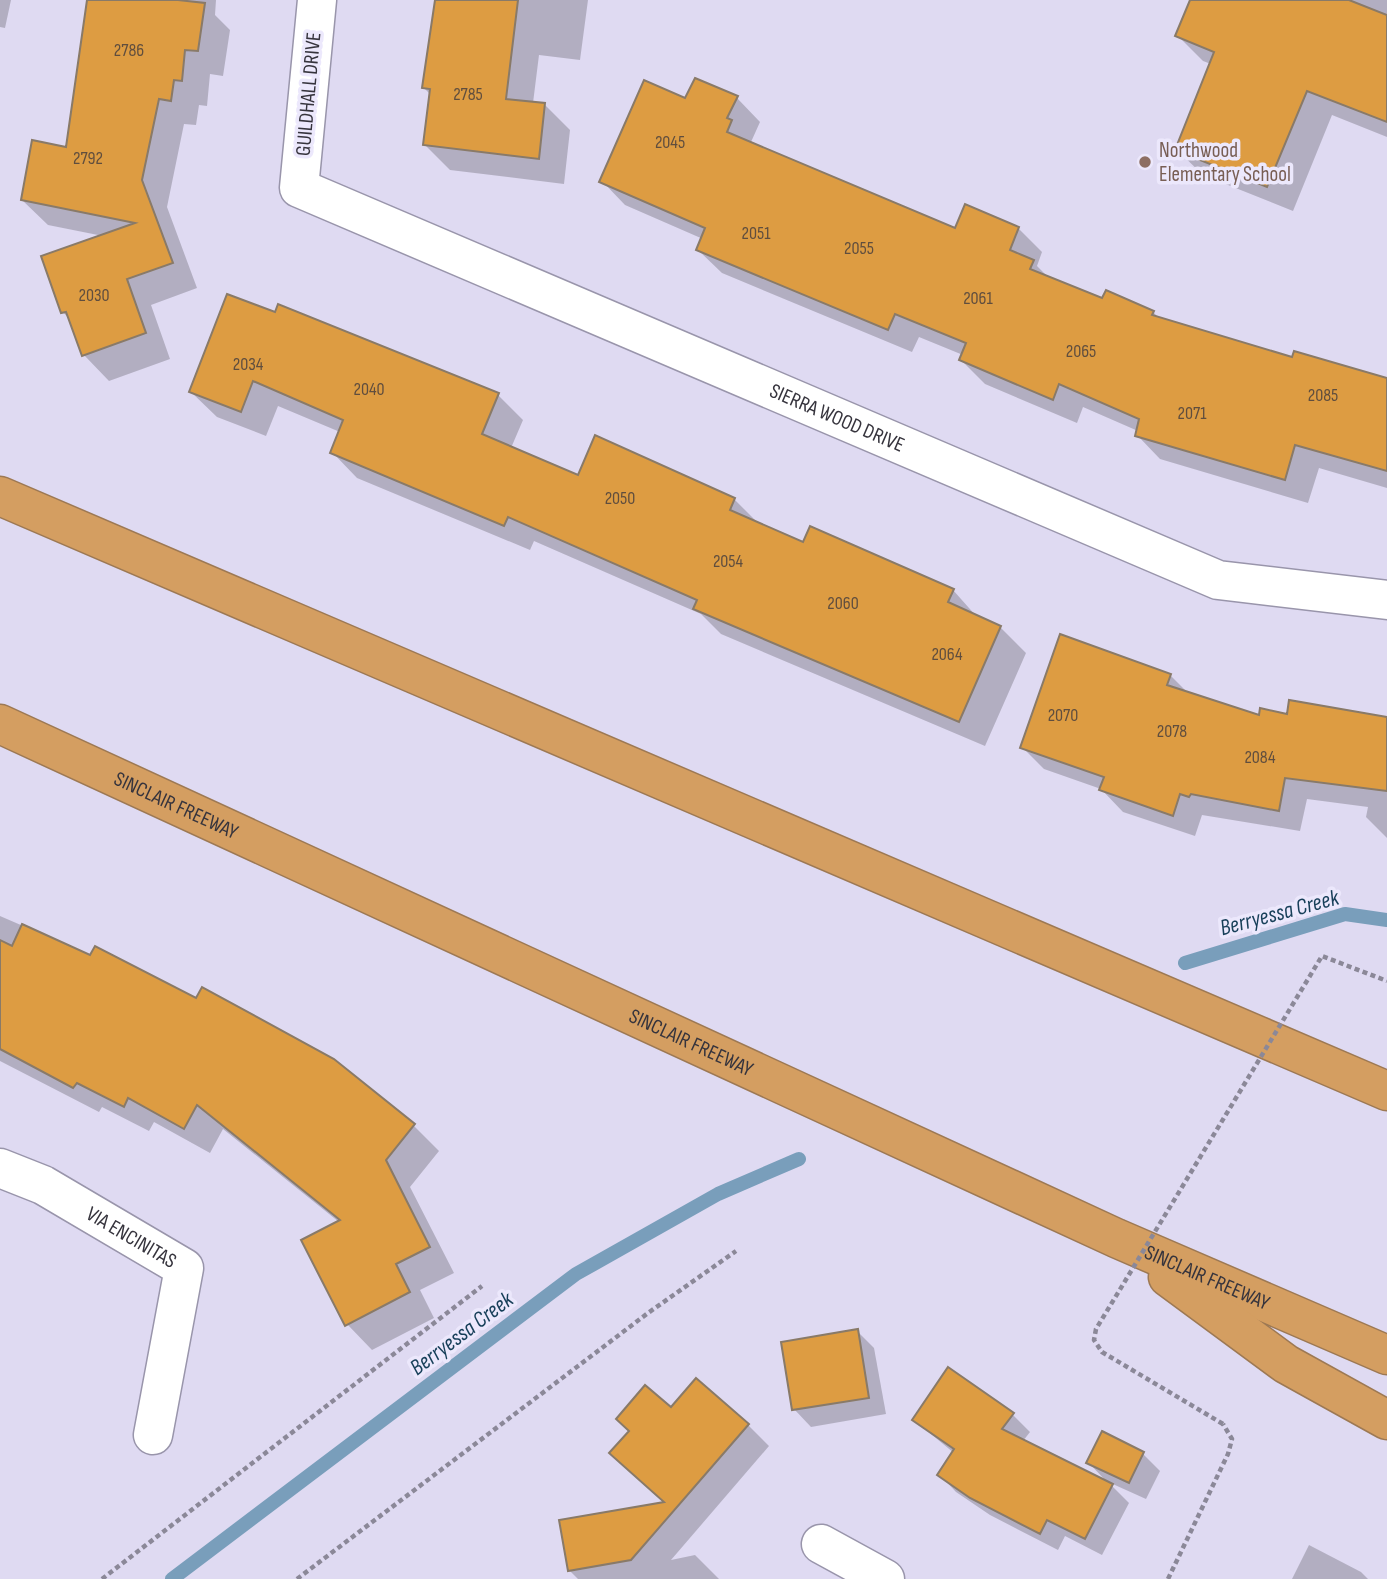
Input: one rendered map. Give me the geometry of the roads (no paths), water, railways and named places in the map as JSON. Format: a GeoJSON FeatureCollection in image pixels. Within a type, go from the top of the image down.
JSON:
{"type":"FeatureCollection","features":[{"type":"Feature","properties":{"kind":"highway"},"geometry":{"type":"LineString","coordinates":[[0,496],[1387,1091]]}},
{"type":"Feature","properties":{"kind":"highway","name":"SINCLAIR FREEWAY"},"geometry":{"type":"LineString","coordinates":[[0,724],[1116,1238],[1387,1355]]}},
{"type":"Feature","properties":{"kind":"highway"},"geometry":{"type":"LineString","coordinates":[[1116,1238],[1286,1364],[1387,1420]]}},
{"type":"Feature","properties":{"kind":"street","name":"GUILDHALL DRIVE"},"geometry":{"type":"LineString","coordinates":[[299,188],[317,0]]}},
{"type":"Feature","properties":{"kind":"street","name":"SIERRA WOOD DRIVE"},"geometry":{"type":"LineString","coordinates":[[299,188],[1218,580],[1387,600]]}},
{"type":"Feature","properties":{"kind":"street","name":"VIA ENCINITAS"},"geometry":{"type":"LineString","coordinates":[[0,1168],[43,1185],[184,1268],[153,1435]]}},
{"type":"Feature","properties":{"kind":"street"},"geometry":{"type":"LineString","coordinates":[[821,1544],[885,1579]]}},
{"type":"Feature","properties":{"kind":"waterway","name":"Berryessa Creek"},"geometry":{"type":"LineString","coordinates":[[1185,963],[1345,914],[1387,920]]}},
{"type":"Feature","properties":{"kind":"waterway","name":"Berryessa Creek"},"geometry":{"type":"LineString","coordinates":[[172,1579],[576,1274],[718,1194],[799,1159]]}},
{"type":"Feature","properties":{"kind":"place","name":"Northwood Elementary School"},"geometry":{"type":"Point","coordinates":[1145,162]}}]}
